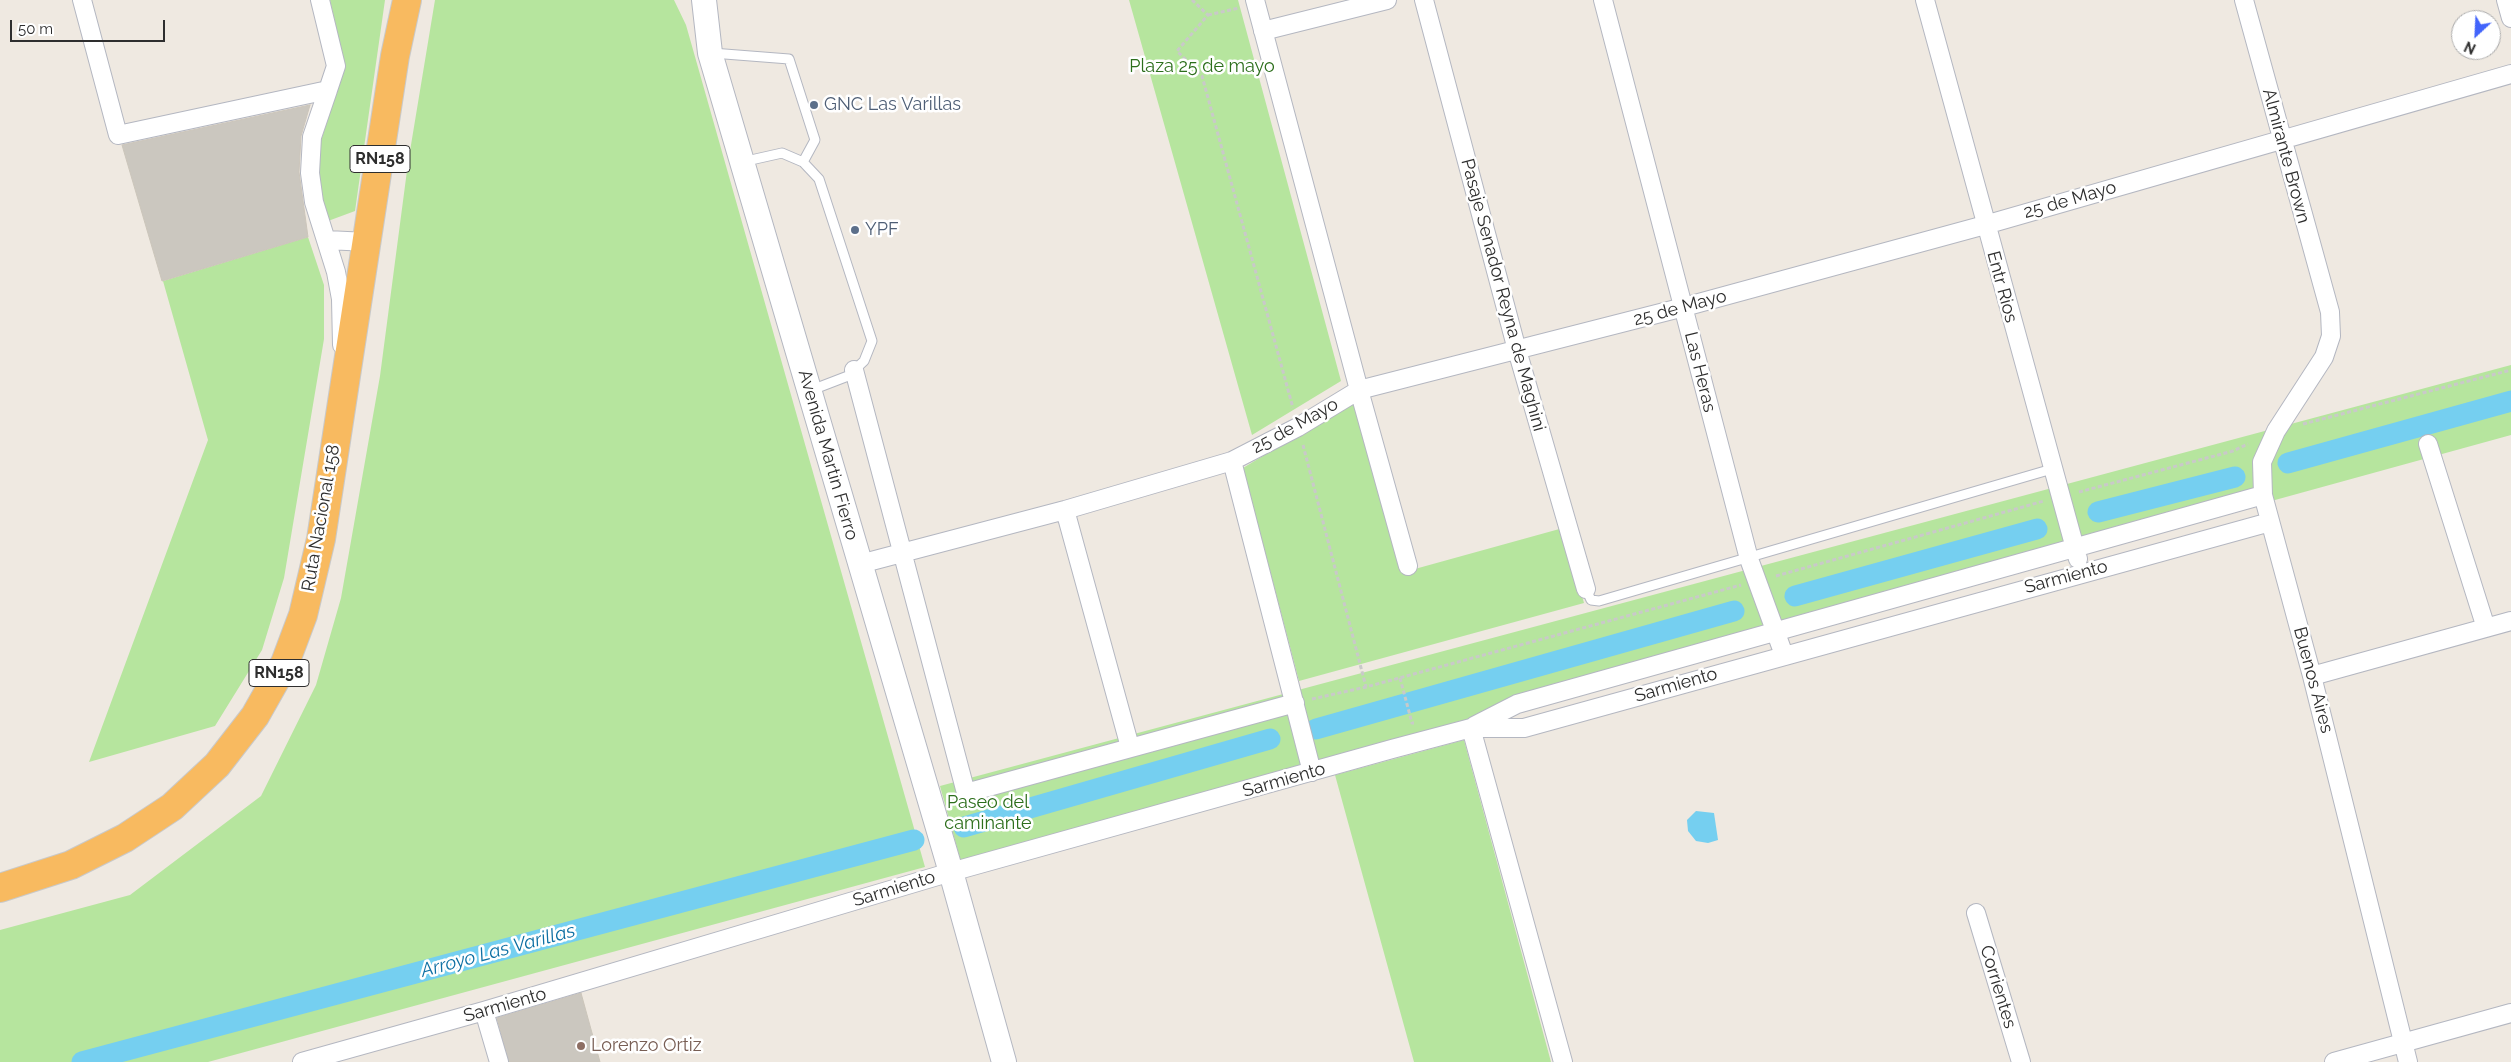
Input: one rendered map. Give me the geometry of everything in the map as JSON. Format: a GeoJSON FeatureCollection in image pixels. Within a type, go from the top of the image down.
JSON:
{"type":"FeatureCollection","features":[{"type":"Feature","properties":{"kind":"highway","name":"Ruta Nacional 158"},"geometry":{"type":"LineString","coordinates":[[0,888],[72,865],[126,838],[172,808],[217,765],[255,716],[285,663],[303,615],[321,539],[345,371],[367,242],[395,56],[407,0]]}},
{"type":"Feature","properties":{"kind":"main road","name":"Avenida Martin Fierro"},"geometry":{"type":"LineString","coordinates":[[689,0],[709,45],[951,872],[1004,1062]]}},
{"type":"Feature","properties":{"kind":"main road","name":"Avenida Martin Fierro"},"geometry":{"type":"LineString","coordinates":[[704,0],[709,45]]}},
{"type":"Feature","properties":{"kind":"street"},"geometry":{"type":"LineString","coordinates":[[82,0],[118,135],[328,90]]}},
{"type":"Feature","properties":{"kind":"street"},"geometry":{"type":"LineString","coordinates":[[320,0],[336,66],[312,137],[310,173],[314,202],[336,272],[340,299],[340,327],[345,371]]}},
{"type":"Feature","properties":{"kind":"street"},"geometry":{"type":"LineString","coordinates":[[1264,31],[1387,0]]}},
{"type":"Feature","properties":{"kind":"street","name":"Pasaje Senador Reyna de Maghini"},"geometry":{"type":"LineString","coordinates":[[1424,0],[1517,350],[1586,589]]}},
{"type":"Feature","properties":{"kind":"street","name":"Las Heras"},"geometry":{"type":"LineString","coordinates":[[1603,0],[1749,559],[1784,654]]}},
{"type":"Feature","properties":{"kind":"street","name":"Entr Rios"},"geometry":{"type":"LineString","coordinates":[[1925,0],[1985,225],[2082,572]]}},
{"type":"Feature","properties":{"kind":"street","name":"Almirante Brown"},"geometry":{"type":"LineString","coordinates":[[2244,0],[2330,312]]}},
{"type":"Feature","properties":{"kind":"street"},"geometry":{"type":"LineString","coordinates":[[2506,0],[2511,18]]}},
{"type":"Feature","properties":{"kind":"street"},"geometry":{"type":"LineString","coordinates":[[1255,2],[1408,566]]}},
{"type":"Feature","properties":{"kind":"street","name":"25 de Mayo"},"geometry":{"type":"LineString","coordinates":[[860,564],[1065,510],[1232,462],[1359,390],[1684,307],[1985,225],[2281,138],[2511,74]]}},
{"type":"Feature","properties":{"kind":"street"},"geometry":{"type":"LineString","coordinates":[[327,240],[367,242]]}},
{"type":"Feature","properties":{"kind":"street","name":"Buenos Aires"},"geometry":{"type":"LineString","coordinates":[[2330,312],[2331,336],[2324,357],[2276,431],[2262,462],[2262,489],[2312,676],[2408,1062]]}},
{"type":"Feature","properties":{"kind":"street"},"geometry":{"type":"LineString","coordinates":[[854,370],[966,793],[1294,703]]}},
{"type":"Feature","properties":{"kind":"street"},"geometry":{"type":"LineString","coordinates":[[2428,444],[2486,628]]}},
{"type":"Feature","properties":{"kind":"street"},"geometry":{"type":"LineString","coordinates":[[1232,462],[1312,772]]}},
{"type":"Feature","properties":{"kind":"street"},"geometry":{"type":"LineString","coordinates":[[1563,1062],[1471,728],[1517,704],[1776,630],[2075,548],[2262,489]]}},
{"type":"Feature","properties":{"kind":"street"},"geometry":{"type":"LineString","coordinates":[[1065,510],[1130,747]]}},
{"type":"Feature","properties":{"kind":"street","name":"Sarmiento"},"geometry":{"type":"LineString","coordinates":[[302,1062],[484,1011],[951,872],[1471,728],[1524,728],[1784,654],[2270,522]]}},
{"type":"Feature","properties":{"kind":"street"},"geometry":{"type":"LineString","coordinates":[[2312,676],[2511,621]]}},
{"type":"Feature","properties":{"kind":"street","name":"Corrientes"},"geometry":{"type":"LineString","coordinates":[[1976,913],[2021,1062]]}},
{"type":"Feature","properties":{"kind":"street"},"geometry":{"type":"LineString","coordinates":[[484,1011],[499,1062]]}},
{"type":"Feature","properties":{"kind":"street"},"geometry":{"type":"LineString","coordinates":[[2334,1062],[2511,1012]]}},
{"type":"Feature","properties":{"kind":"lane"},"geometry":{"type":"LineString","coordinates":[[709,45],[789,59],[815,140],[803,162]]}},
{"type":"Feature","properties":{"kind":"lane"},"geometry":{"type":"LineString","coordinates":[[742,162],[782,153],[803,162],[819,179],[872,340],[864,361],[848,376],[809,391]]}},
{"type":"Feature","properties":{"kind":"lane"},"geometry":{"type":"LineString","coordinates":[[1586,589],[1591,600],[1599,601],[1749,559],[2052,469]]}},
{"type":"Feature","properties":{"kind":"path"},"geometry":{"type":"LineString","coordinates":[[1192,0],[1208,15]]}},
{"type":"Feature","properties":{"kind":"path"},"geometry":{"type":"LineString","coordinates":[[1255,2],[1208,15],[1177,51],[1202,76],[1298,426],[1366,687]]}},
{"type":"Feature","properties":{"kind":"path"},"geometry":{"type":"LineString","coordinates":[[1294,703],[1400,678],[2233,451],[2276,431],[2511,370]]}},
{"type":"Feature","properties":{"kind":"path"},"geometry":{"type":"LineString","coordinates":[[1400,678],[1408,709]]}},
{"type":"Feature","properties":{"kind":"green space"},"geometry":{"type":"Polygon","coordinates":[[[330,0],[385,0],[355,211],[328,221],[318,188],[317,153],[345,66],[330,0]]]}},
{"type":"Feature","properties":{"kind":"green space"},"geometry":{"type":"Polygon","coordinates":[[[435,0],[674,0],[686,25],[925,867],[208,1062],[0,1062],[0,930],[130,895],[261,796],[316,685],[341,598],[380,376],[408,163],[435,0]]]}},
{"type":"Feature","properties":{"kind":"green space","name":"Plaza 25 de mayo"},"geometry":{"type":"Polygon","coordinates":[[[1129,0],[1238,0],[1341,381],[1252,435],[1129,0]]]}},
{"type":"Feature","properties":{"kind":"green space"},"geometry":{"type":"Polygon","coordinates":[[[308,237],[324,285],[324,339],[284,578],[262,650],[215,726],[89,762],[208,440],[163,281],[308,237]]]}},
{"type":"Feature","properties":{"kind":"green space","name":"Paseo del caminante"},"geometry":{"type":"Polygon","coordinates":[[[2511,365],[2511,435],[961,862],[940,786],[2511,365]]]}},
{"type":"Feature","properties":{"kind":"green space"},"geometry":{"type":"Polygon","coordinates":[[[1355,400],[1404,572],[1563,528],[1584,603],[1299,681],[1243,468],[1355,400]]]}},
{"type":"Feature","properties":{"kind":"green space"},"geometry":{"type":"Polygon","coordinates":[[[1464,740],[1551,1062],[1414,1062],[1335,775],[1464,740]]]}},
{"type":"Feature","properties":{"kind":"water"},"geometry":{"type":"Polygon","coordinates":[[[1696,811],[1714,813],[1718,840],[1708,843],[1696,841],[1688,831],[1687,820],[1696,811]]]}},
{"type":"Feature","properties":{"kind":"building"},"geometry":{"type":"Polygon","coordinates":[[[310,105],[301,136],[299,172],[308,237],[162,281],[122,145],[310,105]]]}},
{"type":"Feature","properties":{"kind":"building"},"geometry":{"type":"Polygon","coordinates":[[[581,993],[600,1062],[509,1062],[497,1018],[581,993]]]}},
{"type":"Feature","properties":{"kind":"waterway"},"geometry":{"type":"LineString","coordinates":[[2288,463],[2511,401]]}},
{"type":"Feature","properties":{"kind":"waterway"},"geometry":{"type":"LineString","coordinates":[[2098,512],[2235,477]]}},
{"type":"Feature","properties":{"kind":"waterway"},"geometry":{"type":"LineString","coordinates":[[1795,596],[2037,529]]}},
{"type":"Feature","properties":{"kind":"waterway"},"geometry":{"type":"LineString","coordinates":[[1316,729],[1734,611]]}},
{"type":"Feature","properties":{"kind":"waterway"},"geometry":{"type":"LineString","coordinates":[[964,827],[1270,739]]}},
{"type":"Feature","properties":{"kind":"waterway","name":"Arroyo Las Varillas"},"geometry":{"type":"LineString","coordinates":[[82,1062],[914,840]]}},
{"type":"Feature","properties":{"kind":"place","name":"GNC Las Varillas"},"geometry":{"type":"Point","coordinates":[814,105]}},
{"type":"Feature","properties":{"kind":"place","name":"YPF"},"geometry":{"type":"Point","coordinates":[855,230]}},
{"type":"Feature","properties":{"kind":"place","name":"Lorenzo Ortiz"},"geometry":{"type":"Point","coordinates":[581,1046]}}]}
